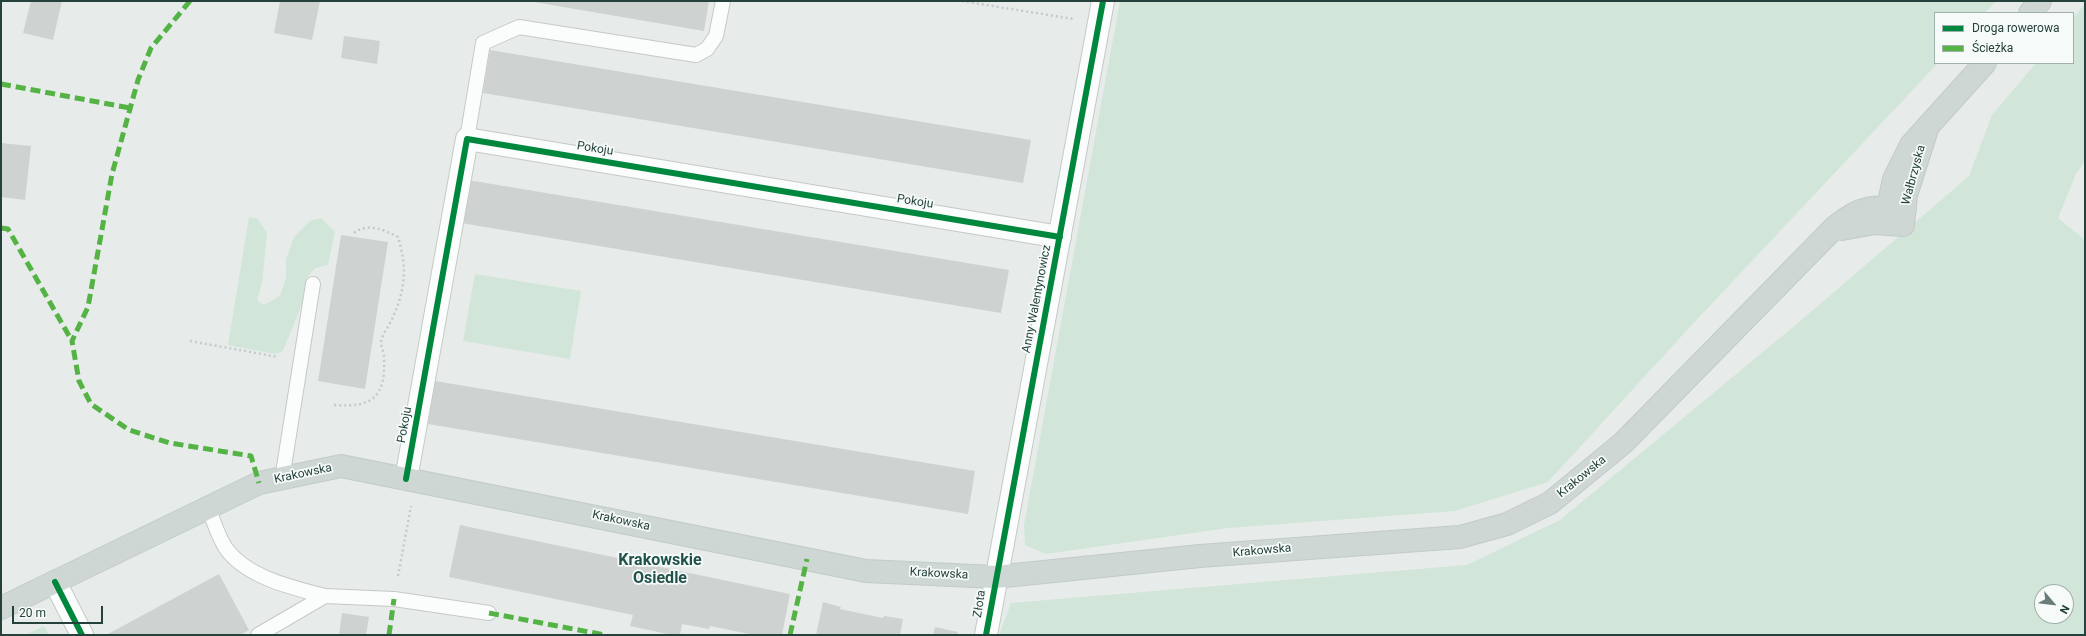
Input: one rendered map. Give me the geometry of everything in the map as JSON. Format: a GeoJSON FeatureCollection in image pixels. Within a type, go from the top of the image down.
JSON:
{"type":"FeatureCollection","features":[{"type":"Feature","properties":{"kind":"main road"},"geometry":{"type":"LineString","coordinates":[[2031,12],[2040,1]]}},
{"type":"Feature","properties":{"kind":"main road","name":"Wałbrzyska"},"geometry":{"type":"LineString","coordinates":[[1895,215],[1928,126],[1983,64]]}},
{"type":"Feature","properties":{"kind":"main road","name":"Krakowska"},"geometry":{"type":"LineString","coordinates":[[1,608],[259,483],[341,466],[866,571],[995,577],[1200,556],[1460,537],[1507,524],[1550,503],[1623,443],[1810,254],[1842,229],[1895,215]]}},
{"type":"Feature","properties":{"kind":"street","name":"Anny Walentynowicz"},"geometry":{"type":"LineString","coordinates":[[995,577],[1060,237],[1103,1]]}},
{"type":"Feature","properties":{"kind":"street","name":"Pokoju"},"geometry":{"type":"LineString","coordinates":[[411,480],[467,139],[1060,237]]}},
{"type":"Feature","properties":{"kind":"street","name":"Złota"},"geometry":{"type":"LineString","coordinates":[[986,635],[995,577]]}},
{"type":"Feature","properties":{"kind":"street"},"geometry":{"type":"LineString","coordinates":[[55,582],[82,635]]}},
{"type":"Feature","properties":{"kind":"lane"},"geometry":{"type":"LineString","coordinates":[[467,139],[483,44],[519,27],[696,55],[707,49],[716,36],[723,1]]}},
{"type":"Feature","properties":{"kind":"lane"},"geometry":{"type":"LineString","coordinates":[[282,478],[313,284]]}},
{"type":"Feature","properties":{"kind":"lane"},"geometry":{"type":"LineString","coordinates":[[209,508],[226,548],[246,567],[277,583],[325,596],[394,600],[489,613]]}},
{"type":"Feature","properties":{"kind":"lane"},"geometry":{"type":"LineString","coordinates":[[258,635],[325,596]]}},
{"type":"Feature","properties":{"kind":"path"},"geometry":{"type":"LineString","coordinates":[[962,1],[1099,24]]}},
{"type":"Feature","properties":{"kind":"path"},"geometry":{"type":"LineString","coordinates":[[334,405],[364,404],[379,393],[384,383],[384,356],[381,342],[394,316],[405,275],[402,252],[398,237],[386,230],[372,227],[359,228],[354,233]]}},
{"type":"Feature","properties":{"kind":"path"},"geometry":{"type":"LineString","coordinates":[[190,341],[280,358]]}},
{"type":"Feature","properties":{"kind":"path"},"geometry":{"type":"LineString","coordinates":[[394,600],[411,480]]}},
{"type":"Feature","properties":{"kind":"green space"},"geometry":{"type":"Polygon","coordinates":[[[1120,1],[1996,1],[1986,12],[1934,12],[1934,64],[1937,64],[1688,329],[1548,482],[1455,511],[1228,528],[1046,554],[1025,545],[1024,525],[1120,1]]]}},
{"type":"Feature","properties":{"kind":"green space"},"geometry":{"type":"Polygon","coordinates":[[[2085,4],[2085,161],[2076,174],[2058,218],[2085,240],[2085,635],[999,635],[1011,603],[1467,565],[1560,520],[1798,323],[1969,176],[1992,115],[2035,64],[2074,64],[2074,17],[2085,4]]]}},
{"type":"Feature","properties":{"kind":"green space"},"geometry":{"type":"Polygon","coordinates":[[[249,217],[258,219],[267,233],[262,283],[257,300],[264,305],[280,296],[286,278],[286,259],[294,237],[310,221],[321,218],[335,232],[328,265],[315,268],[306,279],[302,304],[283,351],[275,354],[228,345],[249,217]]]}},
{"type":"Feature","properties":{"kind":"green space"},"geometry":{"type":"Polygon","coordinates":[[[475,274],[581,291],[570,359],[463,341],[475,274]]]}},
{"type":"Feature","properties":{"kind":"green space"},"geometry":{"type":"Polygon","coordinates":[[[44,626],[49,635],[25,635],[44,626]]]}},
{"type":"Feature","properties":{"kind":"building"},"geometry":{"type":"Polygon","coordinates":[[[31,1],[62,1],[53,40],[23,33],[31,1]]]}},
{"type":"Feature","properties":{"kind":"building"},"geometry":{"type":"Polygon","coordinates":[[[280,1],[320,1],[312,40],[274,33],[280,1]]]}},
{"type":"Feature","properties":{"kind":"building"},"geometry":{"type":"Polygon","coordinates":[[[528,1],[709,1],[704,31],[528,1]]]}},
{"type":"Feature","properties":{"kind":"building"},"geometry":{"type":"Polygon","coordinates":[[[344,36],[380,41],[377,64],[341,58],[344,36]]]}},
{"type":"Feature","properties":{"kind":"building"},"geometry":{"type":"Polygon","coordinates":[[[490,50],[1031,140],[1023,183],[483,93],[490,50]]]}},
{"type":"Feature","properties":{"kind":"building"},"geometry":{"type":"Polygon","coordinates":[[[1,143],[31,146],[25,200],[1,197],[1,143]]]}},
{"type":"Feature","properties":{"kind":"building"},"geometry":{"type":"Polygon","coordinates":[[[468,180],[1009,270],[1001,313],[461,223],[468,180]]]}},
{"type":"Feature","properties":{"kind":"building"},"geometry":{"type":"Polygon","coordinates":[[[341,235],[388,242],[365,389],[318,381],[341,235]]]}},
{"type":"Feature","properties":{"kind":"building"},"geometry":{"type":"Polygon","coordinates":[[[435,381],[975,471],[968,514],[428,424],[435,381]]]}},
{"type":"Feature","properties":{"kind":"building"},"geometry":{"type":"Polygon","coordinates":[[[460,525],[790,594],[782,635],[754,635],[710,626],[709,629],[682,624],[680,635],[672,635],[630,626],[633,615],[449,577],[460,525]]]}},
{"type":"Feature","properties":{"kind":"building"},"geometry":{"type":"Polygon","coordinates":[[[219,574],[249,630],[240,635],[106,635],[219,574]]]}},
{"type":"Feature","properties":{"kind":"building"},"geometry":{"type":"Polygon","coordinates":[[[823,602],[841,607],[840,609],[883,618],[884,616],[903,619],[900,635],[816,635],[823,602]]]}},
{"type":"Feature","properties":{"kind":"building"},"geometry":{"type":"Polygon","coordinates":[[[342,613],[369,617],[366,635],[339,635],[342,613]]]}},
{"type":"Feature","properties":{"kind":"building"},"geometry":{"type":"Polygon","coordinates":[[[935,627],[958,632],[957,635],[933,635],[935,627]]]}},
{"type":"Feature","properties":{"kind":"marked path"},"geometry":{"type":"LineString","coordinates":[[190,1],[151,48],[138,80],[112,174],[88,307],[72,341],[79,381],[91,404],[129,430],[170,443],[251,456],[259,483]]}},
{"type":"Feature","properties":{"kind":"marked path"},"geometry":{"type":"LineString","coordinates":[[1,84],[130,108]]}},
{"type":"Feature","properties":{"kind":"marked path"},"geometry":{"type":"LineString","coordinates":[[1,228],[8,229],[72,341]]}},
{"type":"Feature","properties":{"kind":"marked path"},"geometry":{"type":"LineString","coordinates":[[790,635],[807,559]]}},
{"type":"Feature","properties":{"kind":"marked path"},"geometry":{"type":"LineString","coordinates":[[389,635],[394,599]]}},
{"type":"Feature","properties":{"kind":"marked path"},"geometry":{"type":"LineString","coordinates":[[489,613],[605,635]]}},
{"type":"Feature","properties":{"kind":"cycle path"},"geometry":{"type":"LineString","coordinates":[[986,635],[1103,1]]}},
{"type":"Feature","properties":{"kind":"cycle path"},"geometry":{"type":"LineString","coordinates":[[406,479],[467,139],[1060,237]]}},
{"type":"Feature","properties":{"kind":"cycle path"},"geometry":{"type":"LineString","coordinates":[[55,582],[82,635]]}},
{"type":"Feature","properties":{"kind":"district","name":"Krakowskie Osiedle"},"geometry":{"type":"Point","coordinates":[660,570]}}]}
